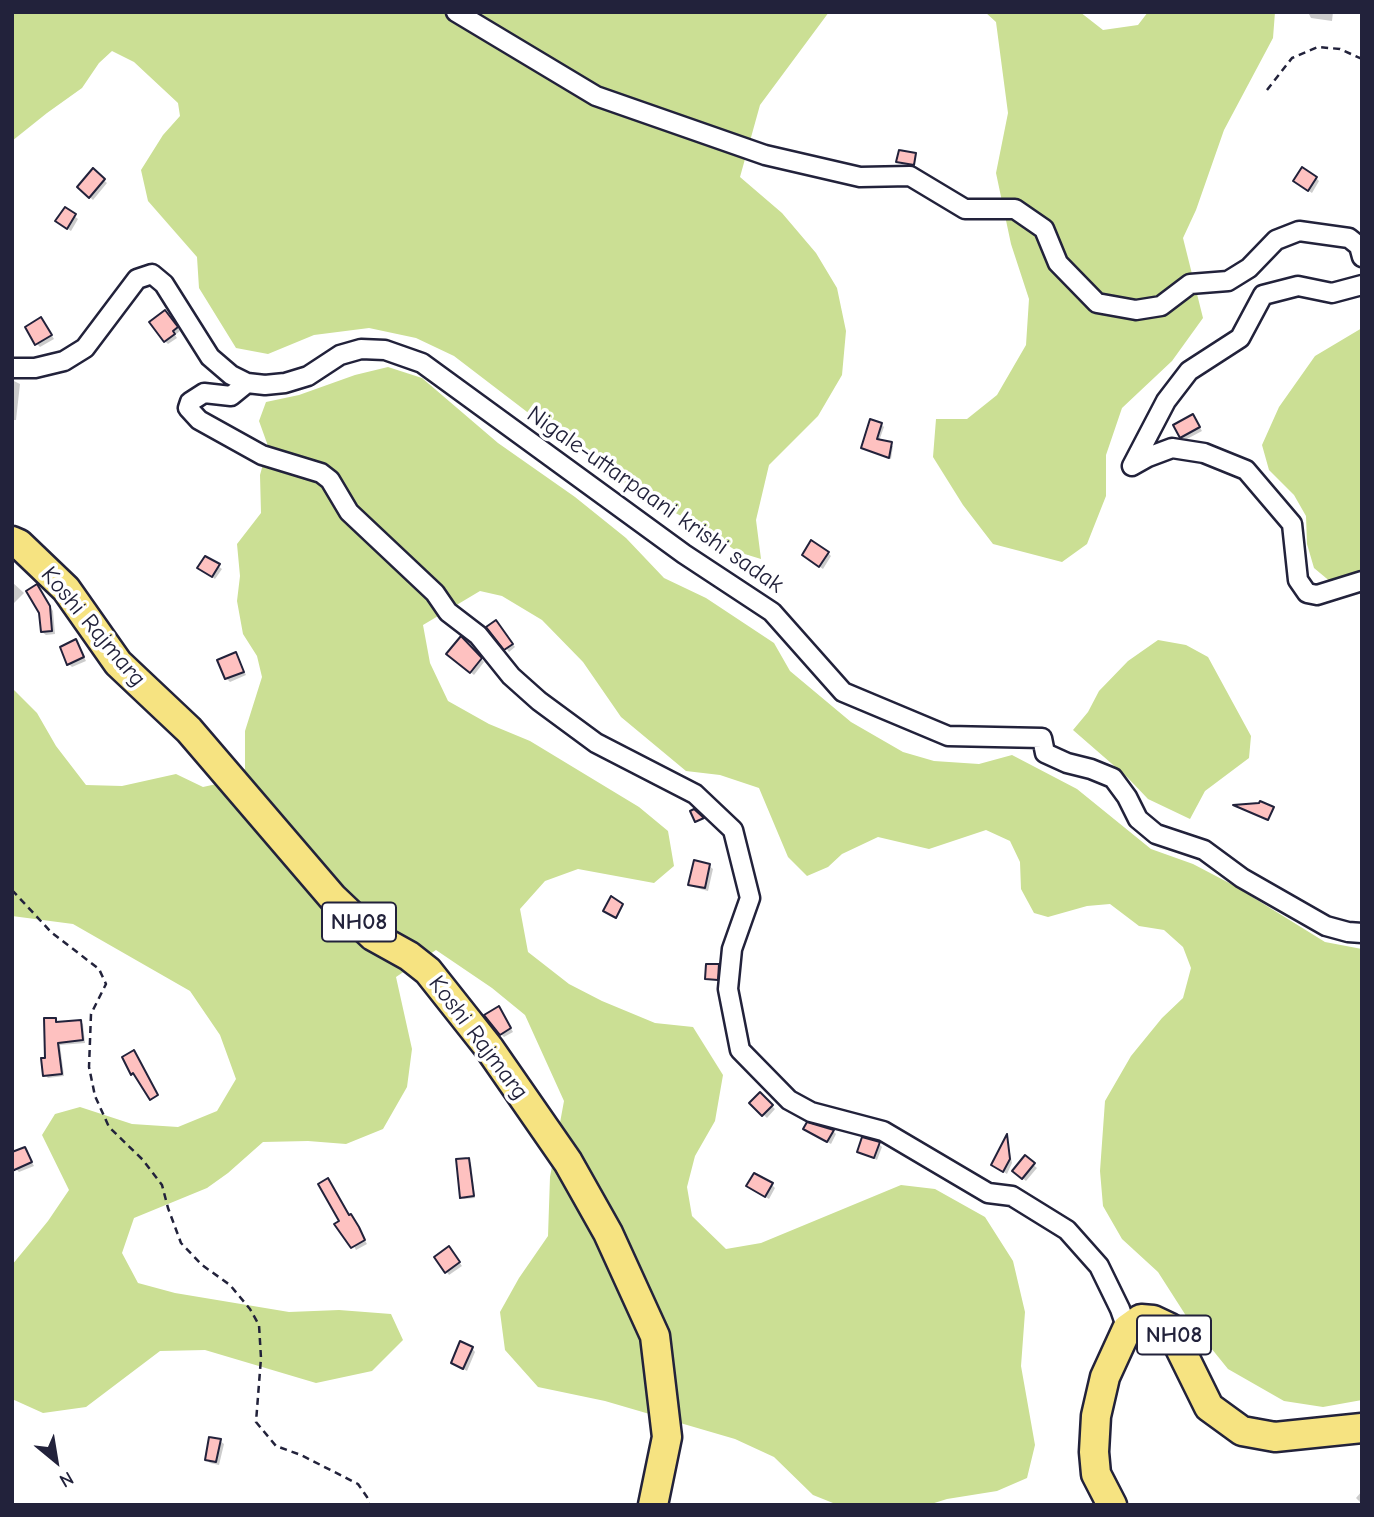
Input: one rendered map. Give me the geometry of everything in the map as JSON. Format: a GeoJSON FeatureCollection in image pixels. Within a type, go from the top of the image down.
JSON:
{"type":"FeatureCollection","features":[{"type":"Feature","properties":{"kind":"main road","name":"Koshi Rajmarg"},"geometry":{"type":"LineString","coordinates":[[12,541],[19,544],[66,589],[118,663],[189,730],[333,898],[373,936],[409,956],[429,971],[489,1048],[568,1162],[608,1233],[655,1336],[667,1437],[653,1505]]}},
{"type":"Feature","properties":{"kind":"main road","name":"NH08"},"geometry":{"type":"LineString","coordinates":[[1112,1505],[1096,1474],[1096,1416],[1105,1377],[1127,1329],[1141,1319],[1153,1320],[1170,1328],[1209,1407],[1242,1431],[1275,1437],[1362,1428]]}},
{"type":"Feature","properties":{"kind":"street"},"geometry":{"type":"LineString","coordinates":[[456,12],[596,96],[765,155],[860,177],[910,176],[965,209],[1015,209],[1044,229],[1058,263],[1097,303],[1136,310],[1161,306],[1190,284],[1228,281],[1249,268],[1276,240],[1299,231],[1349,238],[1359,246],[1362,257]]}},
{"type":"Feature","properties":{"kind":"street"},"geometry":{"type":"LineString","coordinates":[[12,368],[35,368],[64,361],[85,348],[137,279],[152,274],[164,284],[210,357],[230,375],[247,383],[232,396],[204,393],[190,402],[188,408],[199,419],[262,455],[321,473],[330,480],[349,512],[435,593],[448,612],[478,635],[511,676],[539,701],[596,743],[695,794],[733,830],[750,898],[732,949],[728,989],[740,1051],[789,1100],[811,1112],[883,1131],[988,1193],[1012,1196],[1067,1230],[1099,1266],[1127,1329]]}},
{"type":"Feature","properties":{"kind":"street"},"geometry":{"type":"LineString","coordinates":[[1362,285],[1332,293],[1298,286],[1263,295],[1240,338],[1189,371],[1166,401],[1132,466],[1172,449],[1204,453],[1246,470],[1292,524],[1298,580],[1307,593],[1317,595],[1362,581]]}},
{"type":"Feature","properties":{"kind":"street","name":"Nigale-uttarpaani krishi sadak"},"geometry":{"type":"LineString","coordinates":[[247,383],[265,386],[285,383],[308,376],[341,355],[362,349],[385,350],[422,363],[684,554],[772,612],[843,692],[948,736],[1042,738],[1045,753],[1113,778],[1138,819],[1156,834],[1204,850],[1242,878],[1326,926],[1348,933],[1362,933]]}},
{"type":"Feature","properties":{"kind":"path"},"geometry":{"type":"LineString","coordinates":[[1267,90],[1292,58],[1318,47],[1340,49],[1362,59]]}},
{"type":"Feature","properties":{"kind":"path"},"geometry":{"type":"LineString","coordinates":[[12,890],[51,932],[99,969],[106,984],[91,1014],[89,1067],[95,1096],[109,1127],[143,1160],[162,1185],[167,1208],[181,1242],[202,1265],[230,1285],[250,1309],[259,1325],[261,1358],[256,1423],[276,1446],[301,1455],[358,1484],[369,1505]]}},
{"type":"Feature","properties":{"kind":"green space"},"geometry":{"type":"Polygon","coordinates":[[[12,12],[829,12],[760,105],[740,177],[782,213],[816,253],[837,288],[846,331],[842,375],[818,416],[769,465],[756,520],[761,559],[738,552],[693,522],[650,500],[569,444],[454,356],[416,338],[369,328],[314,335],[268,354],[236,348],[199,288],[197,257],[148,201],[141,170],[163,135],[180,116],[178,103],[134,62],[112,51],[99,63],[82,88],[12,141],[12,12]]]}},
{"type":"Feature","properties":{"kind":"green space"},"geometry":{"type":"Polygon","coordinates":[[[985,12],[1080,12],[1103,30],[1138,25],[1148,12],[1275,12],[1273,38],[1224,130],[1196,210],[1183,238],[1203,318],[1172,361],[1122,408],[1106,455],[1106,496],[1087,544],[1062,562],[993,544],[963,505],[933,457],[936,419],[967,419],[997,395],[1026,345],[1029,299],[1011,244],[996,173],[1008,113],[996,22],[985,12]]]}},
{"type":"Feature","properties":{"kind":"green space"},"geometry":{"type":"Polygon","coordinates":[[[1362,328],[1362,581],[1332,583],[1314,568],[1307,544],[1306,516],[1294,495],[1269,470],[1262,445],[1279,407],[1315,356],[1362,328]]]}},
{"type":"Feature","properties":{"kind":"green space"},"geometry":{"type":"Polygon","coordinates":[[[388,367],[422,378],[498,443],[575,497],[626,538],[664,578],[706,598],[774,643],[790,671],[851,722],[903,752],[934,761],[979,764],[1012,755],[1077,789],[1151,849],[1193,864],[1233,885],[1325,942],[1362,949],[1362,1400],[1323,1407],[1284,1401],[1228,1369],[1190,1322],[1158,1272],[1122,1239],[1103,1206],[1100,1171],[1105,1101],[1131,1056],[1162,1018],[1183,998],[1191,968],[1183,947],[1164,930],[1139,926],[1110,904],[1087,906],[1048,917],[1034,913],[1021,889],[1020,862],[1010,841],[986,830],[929,849],[878,837],[842,854],[828,867],[807,876],[788,857],[759,788],[720,775],[686,771],[621,717],[583,662],[542,620],[502,596],[480,591],[423,625],[430,663],[448,701],[489,724],[530,741],[639,807],[668,831],[674,866],[654,883],[578,869],[545,881],[520,909],[528,952],[569,984],[602,1001],[655,1023],[693,1027],[723,1075],[715,1121],[695,1156],[687,1187],[692,1216],[726,1249],[761,1243],[901,1185],[935,1189],[985,1217],[1013,1261],[1025,1312],[1021,1366],[1035,1445],[1027,1478],[997,1491],[947,1499],[928,1505],[838,1505],[813,1495],[774,1457],[735,1439],[605,1401],[538,1387],[505,1350],[500,1312],[548,1236],[550,1177],[564,1101],[525,1015],[492,988],[436,950],[396,977],[412,1049],[407,1087],[383,1129],[346,1144],[263,1142],[207,1188],[134,1218],[122,1253],[138,1283],[175,1293],[289,1312],[339,1310],[391,1314],[403,1340],[372,1371],[316,1383],[205,1350],[160,1351],[86,1407],[43,1413],[12,1399],[12,1265],[69,1190],[42,1135],[55,1114],[80,1107],[132,1124],[178,1127],[217,1111],[236,1079],[220,1035],[190,991],[73,924],[12,916],[12,688],[37,713],[56,746],[86,785],[122,786],[176,774],[203,787],[221,783],[245,769],[245,731],[262,677],[257,656],[243,634],[237,601],[240,576],[237,544],[261,513],[260,475],[268,446],[259,421],[266,402],[299,395],[355,375],[388,367]]]}},
{"type":"Feature","properties":{"kind":"green space"},"geometry":{"type":"Polygon","coordinates":[[[1158,640],[1186,645],[1208,657],[1251,736],[1249,758],[1205,791],[1190,819],[1148,799],[1073,730],[1088,712],[1099,691],[1128,661],[1158,640]]]}},
{"type":"Feature","properties":{"kind":"building"},"geometry":{"type":"Polygon","coordinates":[[[899,150],[916,153],[914,165],[896,162],[899,150]]]}},
{"type":"Feature","properties":{"kind":"building"},"geometry":{"type":"Polygon","coordinates":[[[1302,167],[1317,177],[1308,191],[1293,181],[1302,167]]]}},
{"type":"Feature","properties":{"kind":"building"},"geometry":{"type":"Polygon","coordinates":[[[93,168],[105,179],[89,198],[77,187],[93,168]]]}},
{"type":"Feature","properties":{"kind":"building"},"geometry":{"type":"Polygon","coordinates":[[[65,207],[76,214],[67,229],[55,221],[65,207]]]}},
{"type":"Feature","properties":{"kind":"building"},"geometry":{"type":"Polygon","coordinates":[[[165,310],[178,327],[173,331],[175,334],[164,342],[149,322],[165,310]]]}},
{"type":"Feature","properties":{"kind":"building"},"geometry":{"type":"Polygon","coordinates":[[[41,317],[52,335],[35,345],[25,327],[41,317]]]}},
{"type":"Feature","properties":{"kind":"building"},"geometry":{"type":"Polygon","coordinates":[[[1193,414],[1200,427],[1180,438],[1173,425],[1193,414]]]}},
{"type":"Feature","properties":{"kind":"building"},"geometry":{"type":"Polygon","coordinates":[[[870,419],[882,423],[877,439],[892,442],[889,458],[861,448],[870,419]]]}},
{"type":"Feature","properties":{"kind":"building"},"geometry":{"type":"Polygon","coordinates":[[[811,540],[829,552],[819,567],[802,555],[811,540]]]}},
{"type":"Feature","properties":{"kind":"building"},"geometry":{"type":"Polygon","coordinates":[[[205,556],[220,564],[212,577],[197,568],[205,556]]]}},
{"type":"Feature","properties":{"kind":"building"},"geometry":{"type":"Polygon","coordinates":[[[37,584],[50,606],[52,631],[41,632],[39,613],[26,591],[37,584]]]}},
{"type":"Feature","properties":{"kind":"building"},"geometry":{"type":"Polygon","coordinates":[[[496,620],[513,644],[504,650],[486,627],[496,620]]]}},
{"type":"Feature","properties":{"kind":"building"},"geometry":{"type":"Polygon","coordinates":[[[461,636],[482,658],[470,673],[446,654],[461,636]]]}},
{"type":"Feature","properties":{"kind":"building"},"geometry":{"type":"Polygon","coordinates":[[[76,639],[84,657],[67,665],[60,647],[76,639]]]}},
{"type":"Feature","properties":{"kind":"building"},"geometry":{"type":"Polygon","coordinates":[[[236,652],[244,672],[225,679],[217,660],[236,652]]]}},
{"type":"Feature","properties":{"kind":"building"},"geometry":{"type":"Polygon","coordinates":[[[1260,801],[1274,807],[1268,820],[1233,805],[1259,803],[1260,801]]]}},
{"type":"Feature","properties":{"kind":"building"},"geometry":{"type":"Polygon","coordinates":[[[694,809],[704,818],[695,822],[690,811],[694,809]]]}},
{"type":"Feature","properties":{"kind":"building"},"geometry":{"type":"Polygon","coordinates":[[[694,860],[710,864],[705,888],[688,885],[694,860]]]}},
{"type":"Feature","properties":{"kind":"building"},"geometry":{"type":"Polygon","coordinates":[[[611,896],[623,904],[616,918],[603,911],[611,896]]]}},
{"type":"Feature","properties":{"kind":"building"},"geometry":{"type":"Polygon","coordinates":[[[706,964],[719,964],[718,980],[705,979],[706,964]]]}},
{"type":"Feature","properties":{"kind":"building"},"geometry":{"type":"Polygon","coordinates":[[[499,1006],[511,1028],[500,1035],[484,1015],[499,1006]]]}},
{"type":"Feature","properties":{"kind":"building"},"geometry":{"type":"Polygon","coordinates":[[[44,1018],[56,1018],[56,1022],[81,1020],[83,1040],[58,1043],[62,1074],[43,1076],[41,1058],[45,1058],[44,1018]]]}},
{"type":"Feature","properties":{"kind":"building"},"geometry":{"type":"Polygon","coordinates":[[[134,1050],[158,1095],[150,1100],[133,1073],[131,1075],[122,1057],[134,1050]]]}},
{"type":"Feature","properties":{"kind":"building"},"geometry":{"type":"Polygon","coordinates":[[[760,1092],[773,1105],[762,1116],[749,1103],[760,1092]]]}},
{"type":"Feature","properties":{"kind":"building"},"geometry":{"type":"Polygon","coordinates":[[[807,1122],[834,1130],[827,1142],[803,1129],[807,1122]]]}},
{"type":"Feature","properties":{"kind":"building"},"geometry":{"type":"Polygon","coordinates":[[[1007,1134],[1010,1159],[1003,1172],[991,1165],[1007,1134]]]}},
{"type":"Feature","properties":{"kind":"building"},"geometry":{"type":"Polygon","coordinates":[[[862,1137],[880,1142],[874,1158],[857,1152],[862,1137]]]}},
{"type":"Feature","properties":{"kind":"building"},"geometry":{"type":"Polygon","coordinates":[[[25,1147],[32,1162],[12,1171],[12,1152],[25,1147]]]}},
{"type":"Feature","properties":{"kind":"building"},"geometry":{"type":"Polygon","coordinates":[[[1025,1155],[1035,1163],[1022,1179],[1012,1171],[1025,1155]]]}},
{"type":"Feature","properties":{"kind":"building"},"geometry":{"type":"Polygon","coordinates":[[[469,1158],[474,1196],[460,1198],[456,1159],[469,1158]]]}},
{"type":"Feature","properties":{"kind":"building"},"geometry":{"type":"Polygon","coordinates":[[[754,1173],[773,1183],[765,1197],[746,1186],[754,1173]]]}},
{"type":"Feature","properties":{"kind":"building"},"geometry":{"type":"Polygon","coordinates":[[[328,1178],[365,1240],[351,1248],[334,1224],[339,1221],[318,1184],[328,1178]]]}},
{"type":"Feature","properties":{"kind":"building"},"geometry":{"type":"Polygon","coordinates":[[[449,1246],[460,1262],[445,1273],[434,1257],[449,1246]]]}},
{"type":"Feature","properties":{"kind":"building"},"geometry":{"type":"Polygon","coordinates":[[[460,1341],[473,1347],[463,1369],[451,1363],[460,1341]]]}},
{"type":"Feature","properties":{"kind":"building"},"geometry":{"type":"Polygon","coordinates":[[[209,1437],[221,1439],[216,1462],[205,1460],[209,1437]]]}}]}
